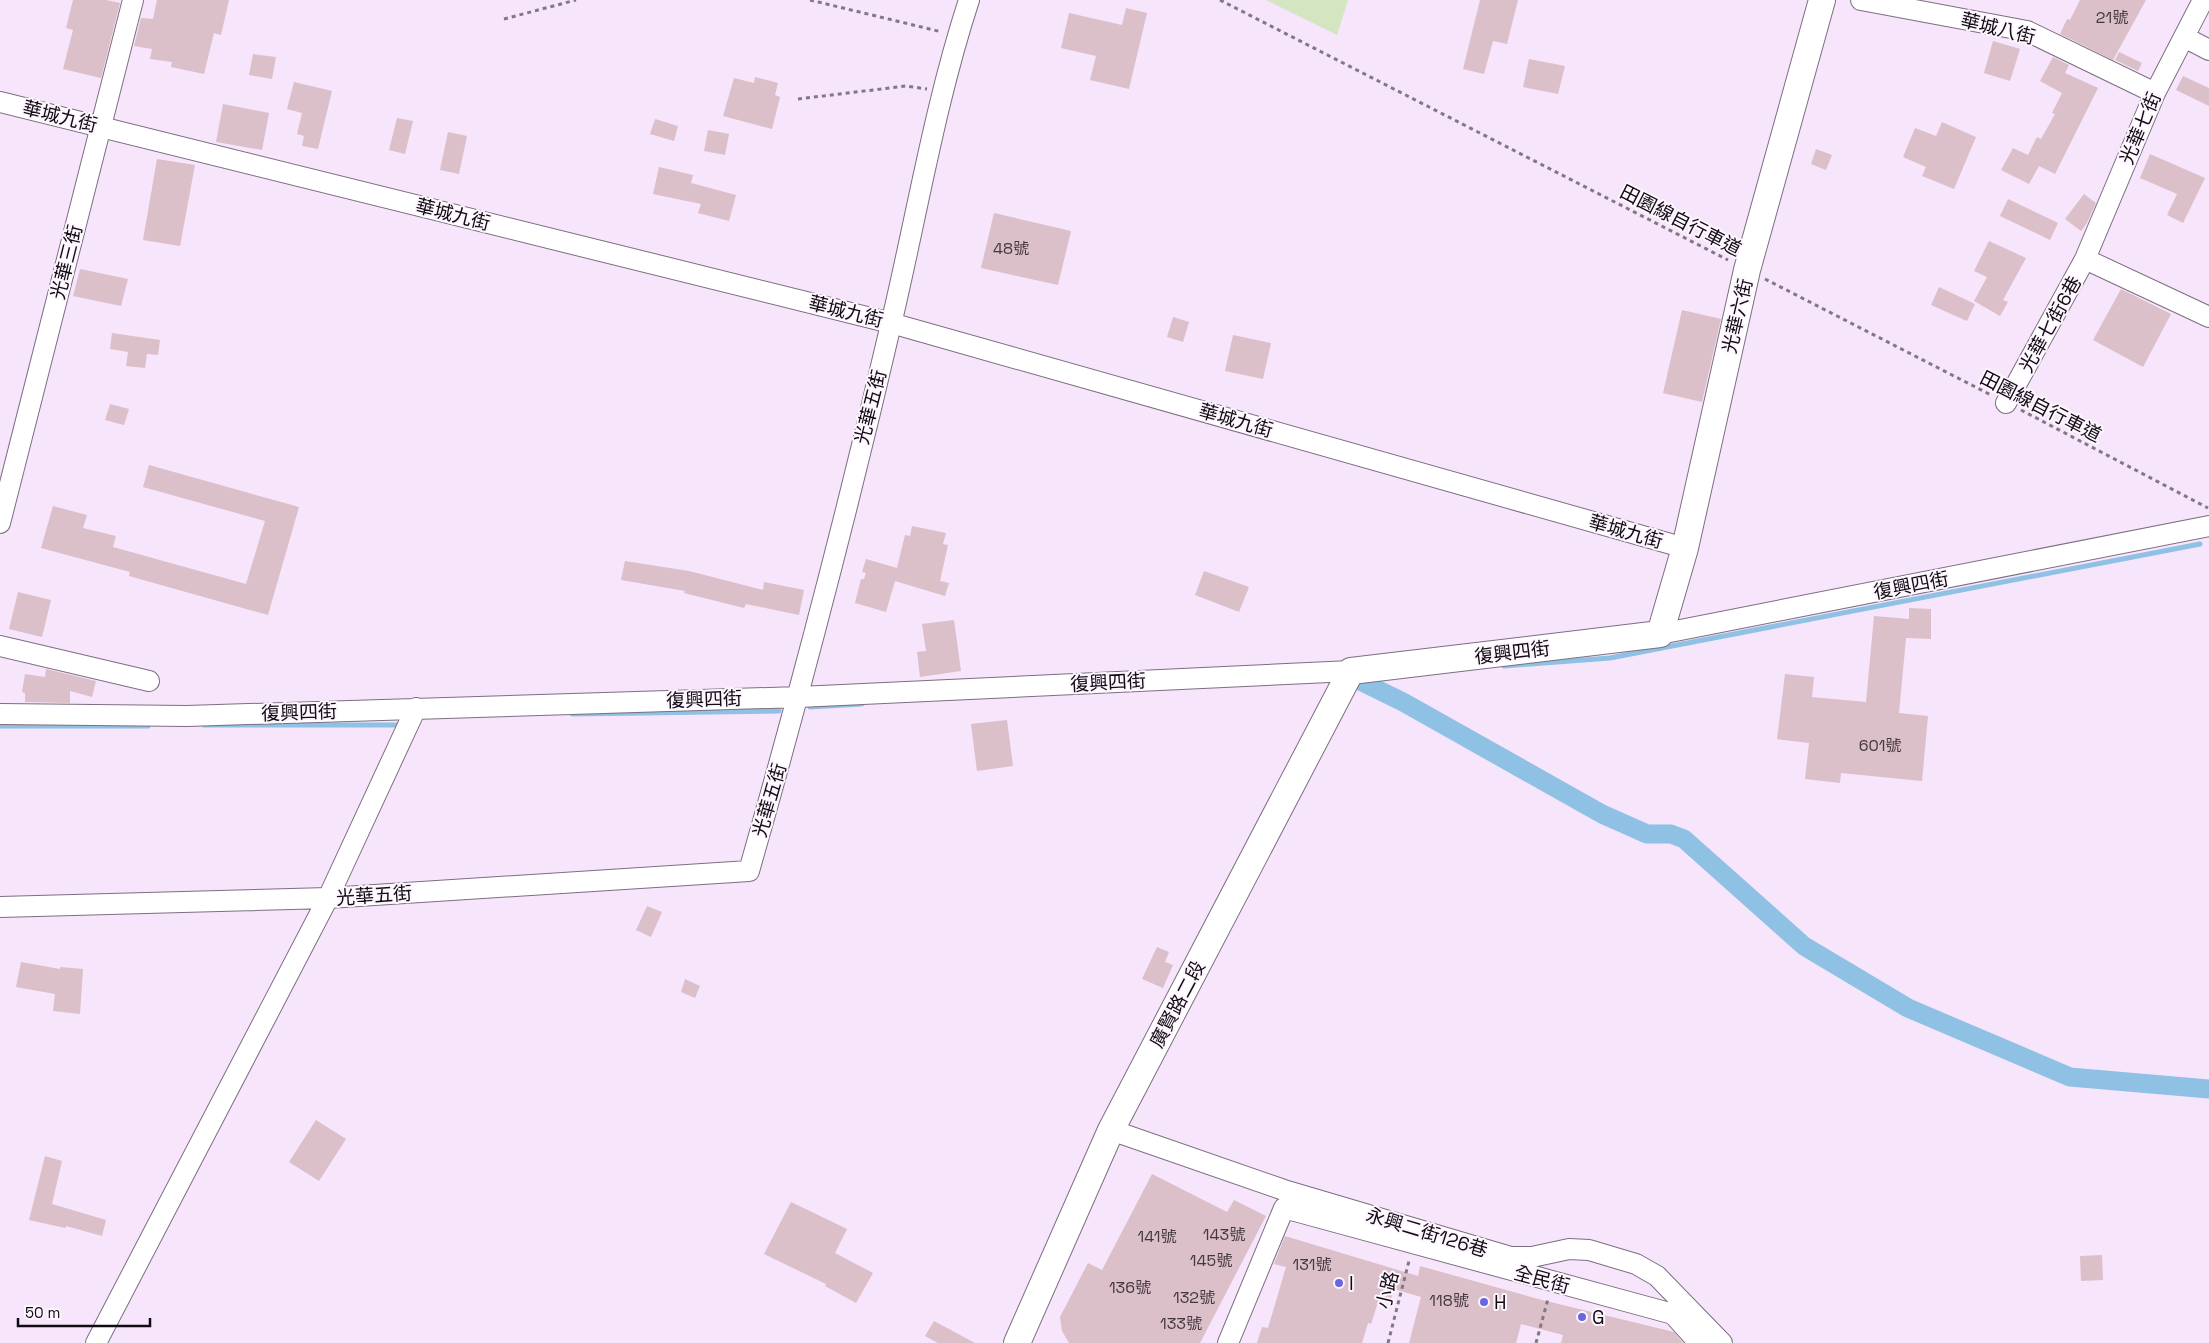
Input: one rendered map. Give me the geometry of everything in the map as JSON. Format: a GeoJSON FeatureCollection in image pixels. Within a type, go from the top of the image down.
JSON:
{"type":"FeatureCollection","features":[{"type":"Feature","properties":{"kind":"street","name":"光華三街"},"geometry":{"type":"LineString","coordinates":[[0,524],[133,0]]}},
{"type":"Feature","properties":{"kind":"street","name":"光華五街"},"geometry":{"type":"LineString","coordinates":[[0,907],[328,898],[749,871],[799,697],[892,322],[944,92],[969,0]]}},
{"type":"Feature","properties":{"kind":"street","name":"光華六街"},"geometry":{"type":"LineString","coordinates":[[1660,634],[1685,548],[1747,270],[1822,0]]}},
{"type":"Feature","properties":{"kind":"street","name":"華城八街"},"geometry":{"type":"LineString","coordinates":[[1861,0],[2027,31],[2155,93]]}},
{"type":"Feature","properties":{"kind":"street","name":"光華七街"},"geometry":{"type":"LineString","coordinates":[[2085,259],[2155,93],[2203,0]]}},
{"type":"Feature","properties":{"kind":"street"},"geometry":{"type":"LineString","coordinates":[[2184,37],[2209,50]]}},
{"type":"Feature","properties":{"kind":"street","name":"華城九街"},"geometry":{"type":"LineString","coordinates":[[0,102],[892,322],[1685,548]]}},
{"type":"Feature","properties":{"kind":"street","name":"光華七街6巷"},"geometry":{"type":"LineString","coordinates":[[2006,403],[2085,259],[2209,317]]}},
{"type":"Feature","properties":{"kind":"street","name":"復興四街"},"geometry":{"type":"LineString","coordinates":[[0,714],[187,716],[799,697],[1351,671],[1660,634],[2208,523]]}},
{"type":"Feature","properties":{"kind":"street"},"geometry":{"type":"LineString","coordinates":[[0,646],[149,680]]}},
{"type":"Feature","properties":{"kind":"street","name":"廣賢路二段"},"geometry":{"type":"LineString","coordinates":[[1024,1341],[1110,1130],[1351,671]]}},
{"type":"Feature","properties":{"kind":"street"},"geometry":{"type":"LineString","coordinates":[[96,1343],[328,898],[416,708]]}},
{"type":"Feature","properties":{"kind":"street","name":"永興二街126巷"},"geometry":{"type":"LineString","coordinates":[[1110,1130],[1284,1190],[1510,1257],[1532,1257],[1570,1249],[1589,1250],[1636,1264],[1657,1276],[1722,1343]]}},
{"type":"Feature","properties":{"kind":"street","name":"全民街"},"geometry":{"type":"LineString","coordinates":[[1228,1343],[1284,1208],[1673,1314],[1699,1343]]}},
{"type":"Feature","properties":{"kind":"path"},"geometry":{"type":"LineString","coordinates":[[504,19],[576,0]]}},
{"type":"Feature","properties":{"kind":"path"},"geometry":{"type":"LineString","coordinates":[[810,0],[958,35]]}},
{"type":"Feature","properties":{"kind":"path","name":"田園線自行車道"},"geometry":{"type":"LineString","coordinates":[[1220,0],[2006,403],[2208,523]]}},
{"type":"Feature","properties":{"kind":"path"},"geometry":{"type":"LineString","coordinates":[[798,99],[906,86],[944,92]]}},
{"type":"Feature","properties":{"kind":"path","name":"小路"},"geometry":{"type":"LineString","coordinates":[[1388,1343],[1413,1244]]}},
{"type":"Feature","properties":{"kind":"path"},"geometry":{"type":"LineString","coordinates":[[1536,1343],[1553,1282]]}},
{"type":"Feature","properties":{"kind":"green space"},"geometry":{"type":"Polygon","coordinates":[[[1266,0],[1348,0],[1337,35],[1266,0]]]}},
{"type":"Feature","properties":{"kind":"building"},"geometry":{"type":"Polygon","coordinates":[[[73,0],[106,0],[120,3],[101,78],[63,69],[73,30],[66,28],[73,0]]]}},
{"type":"Feature","properties":{"kind":"building"},"geometry":{"type":"Polygon","coordinates":[[[157,0],[229,0],[221,35],[214,33],[204,74],[171,67],[172,62],[150,59],[152,49],[134,46],[141,18],[153,19],[157,0]]]}},
{"type":"Feature","properties":{"kind":"building"},"geometry":{"type":"Polygon","coordinates":[[[1480,0],[1518,0],[1507,44],[1493,41],[1484,74],[1463,69],[1480,0]]]}},
{"type":"Feature","properties":{"kind":"building"},"geometry":{"type":"Polygon","coordinates":[[[2080,0],[2146,0],[2113,60],[2060,34],[2067,19],[2070,20],[2080,0]]]}},
{"type":"Feature","properties":{"kind":"building"},"geometry":{"type":"Polygon","coordinates":[[[1126,8],[1147,13],[1129,89],[1090,80],[1096,56],[1061,48],[1069,13],[1122,25],[1126,8]]]}},
{"type":"Feature","properties":{"kind":"building"},"geometry":{"type":"Polygon","coordinates":[[[1993,41],[2020,49],[2010,81],[1984,73],[1993,41]]]}},
{"type":"Feature","properties":{"kind":"building"},"geometry":{"type":"Polygon","coordinates":[[[2119,52],[2142,63],[2138,71],[2115,60],[2119,52]]]}},
{"type":"Feature","properties":{"kind":"building"},"geometry":{"type":"Polygon","coordinates":[[[253,54],[276,57],[272,79],[249,75],[253,54]]]}},
{"type":"Feature","properties":{"kind":"building"},"geometry":{"type":"Polygon","coordinates":[[[2053,57],[2069,65],[2065,73],[2098,88],[2055,174],[2039,166],[2029,184],[2001,170],[2013,148],[2028,155],[2037,137],[2041,139],[2055,114],[2052,113],[2062,93],[2040,81],[2053,57]]]}},
{"type":"Feature","properties":{"kind":"building"},"geometry":{"type":"Polygon","coordinates":[[[1529,59],[1565,66],[1558,94],[1523,87],[1529,59]]]}},
{"type":"Feature","properties":{"kind":"building"},"geometry":{"type":"Polygon","coordinates":[[[2183,76],[2209,88],[2209,106],[2176,90],[2183,76]]]}},
{"type":"Feature","properties":{"kind":"building"},"geometry":{"type":"Polygon","coordinates":[[[755,77],[778,83],[775,95],[780,97],[772,129],[723,116],[734,78],[754,83],[755,77]]]}},
{"type":"Feature","properties":{"kind":"building"},"geometry":{"type":"Polygon","coordinates":[[[294,82],[332,91],[318,149],[302,146],[304,136],[297,134],[302,113],[287,109],[294,82]]]}},
{"type":"Feature","properties":{"kind":"building"},"geometry":{"type":"Polygon","coordinates":[[[223,104],[269,113],[262,150],[216,142],[223,104]]]}},
{"type":"Feature","properties":{"kind":"building"},"geometry":{"type":"Polygon","coordinates":[[[397,118],[413,121],[405,154],[389,150],[397,118]]]}},
{"type":"Feature","properties":{"kind":"building"},"geometry":{"type":"Polygon","coordinates":[[[655,119],[678,126],[674,141],[650,134],[655,119]]]}},
{"type":"Feature","properties":{"kind":"building"},"geometry":{"type":"Polygon","coordinates":[[[1942,122],[1976,137],[1954,189],[1922,176],[1926,167],[1903,157],[1915,128],[1936,136],[1942,122]]]}},
{"type":"Feature","properties":{"kind":"building"},"geometry":{"type":"Polygon","coordinates":[[[708,130],[729,134],[725,155],[704,151],[708,130]]]}},
{"type":"Feature","properties":{"kind":"building"},"geometry":{"type":"Polygon","coordinates":[[[448,132],[467,136],[459,174],[440,170],[448,132]]]}},
{"type":"Feature","properties":{"kind":"building"},"geometry":{"type":"Polygon","coordinates":[[[1816,149],[1832,155],[1826,170],[1811,164],[1816,149]]]}},
{"type":"Feature","properties":{"kind":"building"},"geometry":{"type":"Polygon","coordinates":[[[2150,154],[2205,178],[2183,223],[2167,215],[2177,194],[2140,178],[2150,154]]]}},
{"type":"Feature","properties":{"kind":"building"},"geometry":{"type":"Polygon","coordinates":[[[157,159],[195,165],[180,246],[143,240],[157,159]]]}},
{"type":"Feature","properties":{"kind":"building"},"geometry":{"type":"Polygon","coordinates":[[[659,167],[693,175],[691,183],[736,195],[729,221],[698,213],[701,204],[653,194],[659,167]]]}},
{"type":"Feature","properties":{"kind":"building"},"geometry":{"type":"Polygon","coordinates":[[[2084,194],[2096,203],[2087,223],[2081,231],[2065,219],[2084,194]]]}},
{"type":"Feature","properties":{"kind":"building"},"geometry":{"type":"Polygon","coordinates":[[[2008,199],[2058,223],[2050,240],[2000,216],[2008,199]]]}},
{"type":"Feature","properties":{"kind":"building"},"geometry":{"type":"Polygon","coordinates":[[[994,213],[1071,231],[1058,285],[981,268],[994,213]]]}},
{"type":"Feature","properties":{"kind":"building"},"geometry":{"type":"Polygon","coordinates":[[[1989,241],[2026,258],[2003,300],[2008,302],[2000,316],[1974,301],[1987,277],[1974,271],[1989,241]]]}},
{"type":"Feature","properties":{"kind":"building"},"geometry":{"type":"Polygon","coordinates":[[[80,269],[128,279],[121,306],[73,296],[80,269]]]}},
{"type":"Feature","properties":{"kind":"building"},"geometry":{"type":"Polygon","coordinates":[[[1939,287],[1975,304],[1967,321],[1931,305],[1939,287]]]}},
{"type":"Feature","properties":{"kind":"building"},"geometry":{"type":"Polygon","coordinates":[[[2121,289],[2171,314],[2143,367],[2093,340],[2121,289]]]}},
{"type":"Feature","properties":{"kind":"building"},"geometry":{"type":"Polygon","coordinates":[[[1682,310],[1721,319],[1702,402],[1663,393],[1682,310]]]}},
{"type":"Feature","properties":{"kind":"building"},"geometry":{"type":"Polygon","coordinates":[[[1173,317],[1189,322],[1183,342],[1167,337],[1173,317]]]}},
{"type":"Feature","properties":{"kind":"building"},"geometry":{"type":"Polygon","coordinates":[[[112,333],[160,340],[158,355],[147,354],[145,368],[126,366],[128,352],[110,349],[112,333]]]}},
{"type":"Feature","properties":{"kind":"building"},"geometry":{"type":"Polygon","coordinates":[[[1233,335],[1271,343],[1263,379],[1225,371],[1233,335]]]}},
{"type":"Feature","properties":{"kind":"building"},"geometry":{"type":"Polygon","coordinates":[[[110,404],[129,409],[124,425],[105,420],[110,404]]]}},
{"type":"Feature","properties":{"kind":"building"},"geometry":{"type":"Polygon","coordinates":[[[149,465],[299,507],[268,615],[129,576],[130,572],[41,548],[53,506],[87,515],[83,528],[116,536],[113,547],[246,584],[265,521],[143,487],[149,465]]]}},
{"type":"Feature","properties":{"kind":"building"},"geometry":{"type":"Polygon","coordinates":[[[912,526],[946,533],[943,544],[948,545],[940,581],[949,583],[945,596],[895,581],[886,612],[855,603],[861,579],[864,579],[866,573],[862,572],[866,559],[897,568],[905,535],[910,536],[912,526]]]}},
{"type":"Feature","properties":{"kind":"building"},"geometry":{"type":"Polygon","coordinates":[[[625,561],[689,571],[763,590],[764,582],[804,590],[799,615],[746,604],[744,608],[684,593],[685,591],[621,580],[625,561]]]}},
{"type":"Feature","properties":{"kind":"building"},"geometry":{"type":"Polygon","coordinates":[[[1204,571],[1249,587],[1239,612],[1195,595],[1204,571]]]}},
{"type":"Feature","properties":{"kind":"building"},"geometry":{"type":"Polygon","coordinates":[[[18,592],[51,600],[42,637],[9,629],[18,592]]]}},
{"type":"Feature","properties":{"kind":"building"},"geometry":{"type":"Polygon","coordinates":[[[1909,608],[1931,609],[1931,639],[1906,638],[1899,713],[1928,716],[1922,781],[1841,773],[1840,783],[1805,779],[1809,743],[1777,739],[1785,674],[1814,677],[1812,697],[1866,702],[1874,616],[1909,619],[1909,608]]]}},
{"type":"Feature","properties":{"kind":"building"},"geometry":{"type":"Polygon","coordinates":[[[954,620],[961,671],[920,677],[917,652],[926,651],[922,624],[954,620]]]}},
{"type":"Feature","properties":{"kind":"building"},"geometry":{"type":"Polygon","coordinates":[[[46,669],[96,681],[92,697],[70,691],[70,703],[25,702],[25,693],[22,692],[25,674],[45,677],[46,669]]]}},
{"type":"Feature","properties":{"kind":"building"},"geometry":{"type":"Polygon","coordinates":[[[1007,720],[1013,766],[977,771],[971,724],[1007,720]]]}},
{"type":"Feature","properties":{"kind":"building"},"geometry":{"type":"Polygon","coordinates":[[[647,906],[662,912],[651,937],[636,930],[647,906]]]}},
{"type":"Feature","properties":{"kind":"building"},"geometry":{"type":"Polygon","coordinates":[[[1157,947],[1169,952],[1165,962],[1173,965],[1163,988],[1142,979],[1157,947]]]}},
{"type":"Feature","properties":{"kind":"building"},"geometry":{"type":"Polygon","coordinates":[[[21,962],[60,969],[60,967],[83,969],[80,1014],[53,1011],[55,994],[16,987],[21,962]]]}},
{"type":"Feature","properties":{"kind":"building"},"geometry":{"type":"Polygon","coordinates":[[[685,979],[700,986],[695,998],[681,992],[685,979]]]}},
{"type":"Feature","properties":{"kind":"building"},"geometry":{"type":"Polygon","coordinates":[[[316,1120],[346,1139],[319,1181],[289,1162],[316,1120]]]}},
{"type":"Feature","properties":{"kind":"building"},"geometry":{"type":"Polygon","coordinates":[[[45,1156],[62,1161],[52,1204],[106,1220],[102,1236],[66,1226],[65,1228],[29,1220],[45,1156]]]}},
{"type":"Feature","properties":{"kind":"building"},"geometry":{"type":"Polygon","coordinates":[[[1152,1174],[1227,1212],[1234,1200],[1266,1216],[1200,1343],[1069,1343],[1062,1331],[1060,1317],[1088,1263],[1102,1270],[1152,1174]]]}},
{"type":"Feature","properties":{"kind":"building"},"geometry":{"type":"Polygon","coordinates":[[[791,1202],[847,1229],[835,1253],[873,1273],[856,1303],[825,1286],[826,1284],[764,1254],[791,1202]]]}},
{"type":"Feature","properties":{"kind":"building"},"geometry":{"type":"Polygon","coordinates":[[[1285,1236],[1418,1276],[1420,1266],[1542,1300],[1674,1332],[1683,1343],[1561,1343],[1563,1335],[1521,1324],[1516,1343],[1409,1343],[1421,1297],[1394,1289],[1391,1299],[1380,1296],[1371,1324],[1368,1323],[1362,1343],[1257,1343],[1262,1327],[1268,1328],[1286,1267],[1274,1264],[1285,1236]]]}},
{"type":"Feature","properties":{"kind":"building"},"geometry":{"type":"Polygon","coordinates":[[[2102,1255],[2103,1280],[2081,1281],[2080,1256],[2102,1255]]]}},
{"type":"Feature","properties":{"kind":"building"},"geometry":{"type":"Polygon","coordinates":[[[934,1321],[975,1343],[938,1343],[925,1336],[934,1321]]]}},
{"type":"Feature","properties":{"kind":"waterway"},"geometry":{"type":"LineString","coordinates":[[1504,666],[1610,658],[2200,544]]}},
{"type":"Feature","properties":{"kind":"waterway"},"geometry":{"type":"LineString","coordinates":[[1350,676],[1403,702],[1602,814],[1647,834],[1671,834],[1684,839],[1804,946],[1908,1008],[2070,1077],[2209,1089]]}},
{"type":"Feature","properties":{"kind":"waterway"},"geometry":{"type":"LineString","coordinates":[[810,707],[862,704]]}},
{"type":"Feature","properties":{"kind":"waterway"},"geometry":{"type":"LineString","coordinates":[[572,714],[779,711]]}},
{"type":"Feature","properties":{"kind":"waterway"},"geometry":{"type":"LineString","coordinates":[[204,725],[401,725]]}},
{"type":"Feature","properties":{"kind":"waterway"},"geometry":{"type":"LineString","coordinates":[[0,726],[148,726]]}},
{"type":"Feature","properties":{"kind":"place","name":"I"},"geometry":{"type":"Point","coordinates":[1339,1283]}},
{"type":"Feature","properties":{"kind":"place","name":"H"},"geometry":{"type":"Point","coordinates":[1484,1302]}},
{"type":"Feature","properties":{"kind":"place","name":"G"},"geometry":{"type":"Point","coordinates":[1582,1317]}}]}
